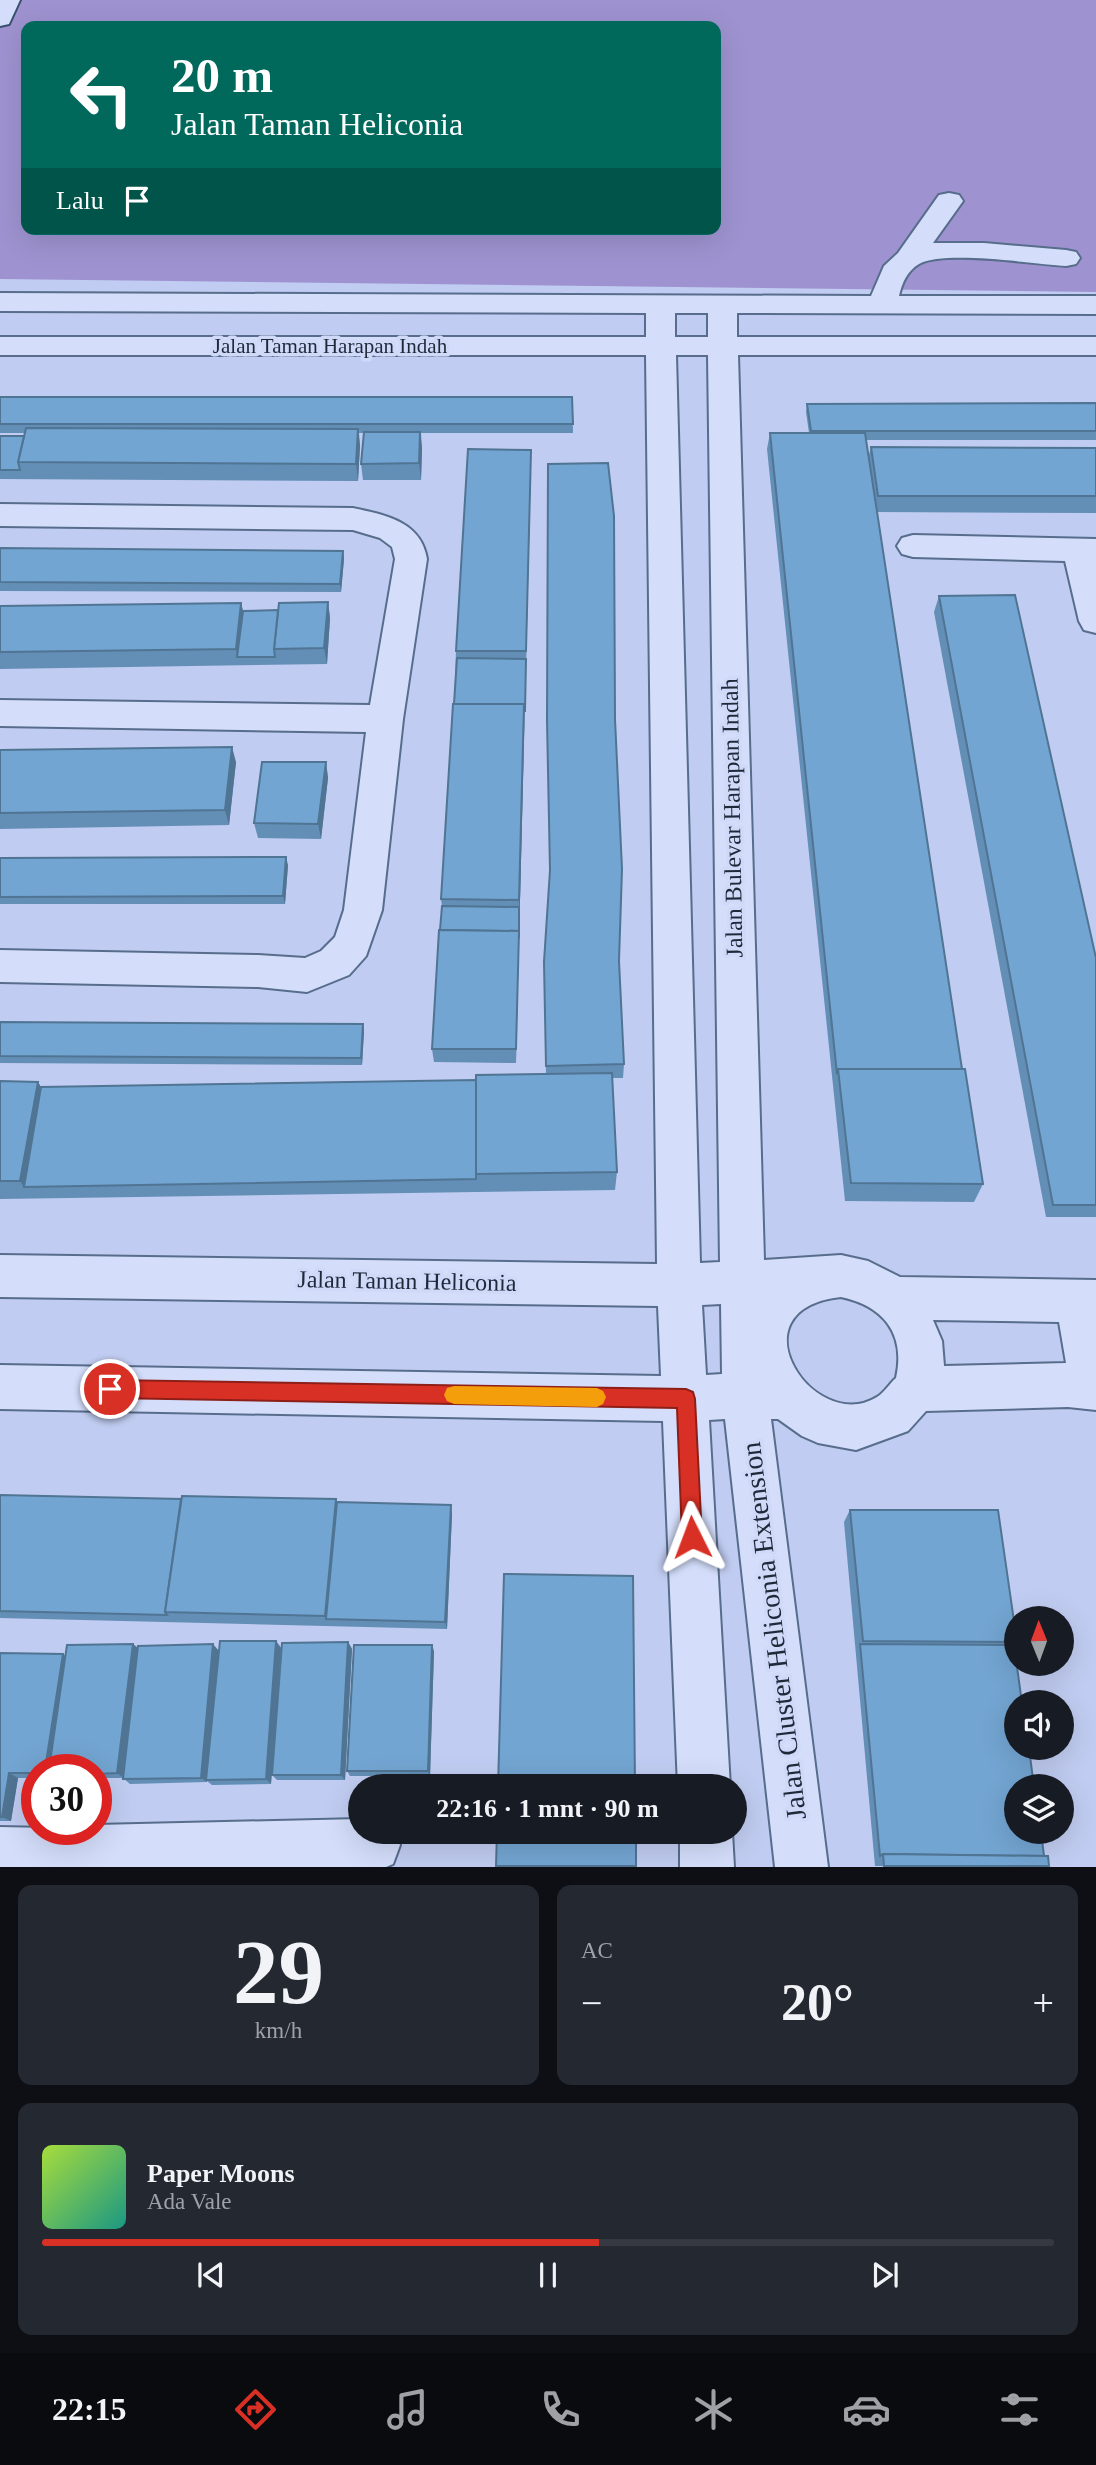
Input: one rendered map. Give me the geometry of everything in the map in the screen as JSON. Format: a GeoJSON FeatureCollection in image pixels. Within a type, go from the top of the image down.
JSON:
{"type":"FeatureCollection","features":[{"type":"Feature","properties":{"kind":"street"},"geometry":{"type":"LineString","coordinates":[[0,19],[8,0]]}},
{"type":"Feature","properties":{"kind":"street"},"geometry":{"type":"LineString","coordinates":[[884,303],[884,287],[949,201]]}},
{"type":"Feature","properties":{"kind":"street"},"geometry":{"type":"LineString","coordinates":[[910,256],[953,251],[1066,258]]}},
{"type":"Feature","properties":{"kind":"street","name":"Jalan Taman Harapan Indah"},"geometry":{"type":"LineString","coordinates":[[0,302],[660,303]]}},
{"type":"Feature","properties":{"kind":"street"},"geometry":{"type":"LineString","coordinates":[[703,1774],[680,1285],[660,303],[1096,305]]}},
{"type":"Feature","properties":{"kind":"street","name":"Jalan Bulevar Harapan Indah"},"geometry":{"type":"LineString","coordinates":[[722,303],[741,1284],[765,1396]]}},
{"type":"Feature","properties":{"kind":"street","name":"Jalan Taman Harapan Indah"},"geometry":{"type":"LineString","coordinates":[[0,346],[1096,346]]}},
{"type":"Feature","properties":{"kind":"street"},"geometry":{"type":"LineString","coordinates":[[0,515],[354,519],[379,524],[405,538],[411,548],[385,719],[363,910],[352,945],[335,963],[307,975],[258,971],[0,966]]}},
{"type":"Feature","properties":{"kind":"street"},"geometry":{"type":"LineString","coordinates":[[913,546],[1088,550],[1096,621]]}},
{"type":"Feature","properties":{"kind":"street"},"geometry":{"type":"LineString","coordinates":[[0,713],[385,719]]}},
{"type":"Feature","properties":{"kind":"street","name":"Jalan Taman Heliconia"},"geometry":{"type":"LineString","coordinates":[[0,1276],[680,1285],[813,1279]]}},
{"type":"Feature","properties":{"kind":"street"},"geometry":{"type":"LineString","coordinates":[[0,1387],[686,1399],[765,1396],[818,1420],[856,1427],[892,1415],[916,1390],[921,1366],[919,1341],[910,1317],[894,1298],[868,1282],[841,1276],[813,1279],[788,1292],[771,1314],[764,1341],[769,1370],[765,1396]]}},
{"type":"Feature","properties":{"kind":"street"},"geometry":{"type":"LineString","coordinates":[[894,1298],[1087,1301],[1095,1388],[1068,1385],[916,1390]]}},
{"type":"Feature","properties":{"kind":"street","name":"Jalan Cluster Heliconia Extension"},"geometry":{"type":"LineString","coordinates":[[765,1396],[802,1867]]}},
{"type":"Feature","properties":{"kind":"street"},"geometry":{"type":"LineString","coordinates":[[706,1844],[707,1867]]}},
{"type":"Feature","properties":{"kind":"street"},"geometry":{"type":"LineString","coordinates":[[0,1853],[251,1857],[373,1845]]}},
{"type":"Feature","properties":{"kind":"shaded area"},"geometry":{"type":"Polygon","coordinates":[[[0,0],[1096,0],[1096,292],[0,279],[0,0]]]}},
{"type":"Feature","properties":{"kind":"building"},"geometry":{"type":"Polygon","coordinates":[[[0,397],[572,397],[573,424],[0,424],[0,397]]]}},
{"type":"Feature","properties":{"kind":"building"},"geometry":{"type":"Polygon","coordinates":[[[1096,403],[1096,431],[811,431],[807,404],[1096,403]]]}},
{"type":"Feature","properties":{"kind":"building"},"geometry":{"type":"Polygon","coordinates":[[[26,428],[358,429],[356,464],[18,462],[26,428]]]}},
{"type":"Feature","properties":{"kind":"building"},"geometry":{"type":"Polygon","coordinates":[[[364,432],[420,432],[419,463],[361,464],[364,432]]]}},
{"type":"Feature","properties":{"kind":"building"},"geometry":{"type":"Polygon","coordinates":[[[770,433],[865,433],[962,1069],[838,1069],[837,1074],[770,433]]]}},
{"type":"Feature","properties":{"kind":"building"},"geometry":{"type":"Polygon","coordinates":[[[0,436],[24,436],[18,462],[20,470],[0,470],[0,436]]]}},
{"type":"Feature","properties":{"kind":"building"},"geometry":{"type":"Polygon","coordinates":[[[871,447],[1096,448],[1096,496],[878,496],[871,447]]]}},
{"type":"Feature","properties":{"kind":"building"},"geometry":{"type":"Polygon","coordinates":[[[468,449],[531,450],[526,651],[456,651],[468,449]]]}},
{"type":"Feature","properties":{"kind":"building"},"geometry":{"type":"Polygon","coordinates":[[[608,463],[614,516],[615,719],[622,869],[619,961],[624,1064],[546,1066],[544,962],[550,870],[547,720],[548,464],[608,463]]]}},
{"type":"Feature","properties":{"kind":"building"},"geometry":{"type":"Polygon","coordinates":[[[0,548],[343,551],[340,584],[0,582],[0,548]]]}},
{"type":"Feature","properties":{"kind":"building"},"geometry":{"type":"Polygon","coordinates":[[[1015,595],[1096,958],[1096,1205],[1053,1205],[939,596],[1015,595]]]}},
{"type":"Feature","properties":{"kind":"building"},"geometry":{"type":"Polygon","coordinates":[[[328,602],[324,648],[274,649],[279,603],[328,602]]]}},
{"type":"Feature","properties":{"kind":"building"},"geometry":{"type":"Polygon","coordinates":[[[241,603],[236,649],[0,652],[0,606],[241,603]]]}},
{"type":"Feature","properties":{"kind":"building"},"geometry":{"type":"Polygon","coordinates":[[[278,610],[275,657],[237,657],[243,611],[278,610]]]}},
{"type":"Feature","properties":{"kind":"building"},"geometry":{"type":"Polygon","coordinates":[[[457,658],[526,659],[525,712],[524,704],[454,704],[457,658]]]}},
{"type":"Feature","properties":{"kind":"building"},"geometry":{"type":"Polygon","coordinates":[[[453,704],[524,704],[519,900],[441,899],[453,704]]]}},
{"type":"Feature","properties":{"kind":"building"},"geometry":{"type":"Polygon","coordinates":[[[232,747],[225,810],[0,813],[0,750],[232,747]]]}},
{"type":"Feature","properties":{"kind":"building"},"geometry":{"type":"Polygon","coordinates":[[[262,762],[326,762],[318,824],[254,823],[262,762]]]}},
{"type":"Feature","properties":{"kind":"building"},"geometry":{"type":"Polygon","coordinates":[[[286,857],[283,896],[0,897],[0,858],[286,857]]]}},
{"type":"Feature","properties":{"kind":"building"},"geometry":{"type":"Polygon","coordinates":[[[442,906],[519,907],[519,931],[440,930],[442,906]]]}},
{"type":"Feature","properties":{"kind":"building"},"geometry":{"type":"Polygon","coordinates":[[[439,930],[519,931],[516,1049],[432,1049],[439,930]]]}},
{"type":"Feature","properties":{"kind":"building"},"geometry":{"type":"Polygon","coordinates":[[[0,1022],[363,1024],[361,1058],[0,1056],[0,1022]]]}},
{"type":"Feature","properties":{"kind":"building"},"geometry":{"type":"Polygon","coordinates":[[[838,1069],[965,1069],[983,1184],[851,1183],[838,1069]]]}},
{"type":"Feature","properties":{"kind":"building"},"geometry":{"type":"Polygon","coordinates":[[[612,1073],[617,1172],[475,1174],[476,1075],[612,1073]]]}},
{"type":"Feature","properties":{"kind":"building"},"geometry":{"type":"Polygon","coordinates":[[[476,1080],[476,1179],[24,1187],[41,1087],[476,1080]]]}},
{"type":"Feature","properties":{"kind":"building"},"geometry":{"type":"Polygon","coordinates":[[[0,1081],[38,1082],[20,1181],[0,1181],[0,1081]]]}},
{"type":"Feature","properties":{"kind":"building"},"geometry":{"type":"Polygon","coordinates":[[[0,1495],[181,1499],[165,1612],[167,1615],[0,1611],[0,1495]]]}},
{"type":"Feature","properties":{"kind":"building"},"geometry":{"type":"Polygon","coordinates":[[[182,1496],[336,1499],[325,1616],[165,1612],[182,1496]]]}},
{"type":"Feature","properties":{"kind":"building"},"geometry":{"type":"Polygon","coordinates":[[[337,1502],[451,1505],[445,1622],[326,1619],[337,1502]]]}},
{"type":"Feature","properties":{"kind":"building"},"geometry":{"type":"Polygon","coordinates":[[[850,1510],[998,1510],[1012,1606],[1004,1606],[1004,1642],[863,1641],[850,1510]]]}},
{"type":"Feature","properties":{"kind":"building"},"geometry":{"type":"Polygon","coordinates":[[[504,1574],[633,1576],[635,1774],[498,1774],[504,1574]]]}},
{"type":"Feature","properties":{"kind":"building"},"geometry":{"type":"Polygon","coordinates":[[[220,1641],[276,1641],[266,1779],[206,1780],[220,1641]]]}},
{"type":"Feature","properties":{"kind":"building"},"geometry":{"type":"Polygon","coordinates":[[[348,1642],[341,1775],[272,1775],[282,1643],[348,1642]]]}},
{"type":"Feature","properties":{"kind":"building"},"geometry":{"type":"Polygon","coordinates":[[[133,1644],[117,1773],[112,1773],[112,1754],[51,1754],[67,1645],[133,1644]]]}},
{"type":"Feature","properties":{"kind":"building"},"geometry":{"type":"Polygon","coordinates":[[[213,1644],[201,1778],[123,1779],[138,1646],[213,1644]]]}},
{"type":"Feature","properties":{"kind":"building"},"geometry":{"type":"Polygon","coordinates":[[[860,1644],[1004,1645],[1004,1676],[1018,1676],[1020,1690],[1004,1690],[1004,1760],[1031,1760],[1032,1774],[1004,1774],[1004,1844],[1042,1844],[1044,1856],[880,1856],[860,1644]]]}},
{"type":"Feature","properties":{"kind":"building"},"geometry":{"type":"Polygon","coordinates":[[[354,1645],[432,1645],[428,1771],[347,1771],[354,1645]]]}},
{"type":"Feature","properties":{"kind":"building"},"geometry":{"type":"Polygon","coordinates":[[[0,1653],[63,1654],[47,1754],[21,1754],[21,1773],[9,1773],[0,1817],[0,1653]]]}},
{"type":"Feature","properties":{"kind":"building"},"geometry":{"type":"Polygon","coordinates":[[[497,1844],[636,1844],[636,1866],[496,1866],[497,1844]]]}},
{"type":"Feature","properties":{"kind":"building"},"geometry":{"type":"Polygon","coordinates":[[[883,1854],[1048,1856],[1049,1866],[884,1866],[883,1854]]]}},
{"type":"Feature","properties":{"kind":"slow traffic"},"geometry":{"type":"LineString","coordinates":[[454,1395],[597,1397]]}},
{"type":"Feature","properties":{"kind":"route"},"geometry":{"type":"LineString","coordinates":[[110,1389],[686,1399],[692,1537]]}}]}
